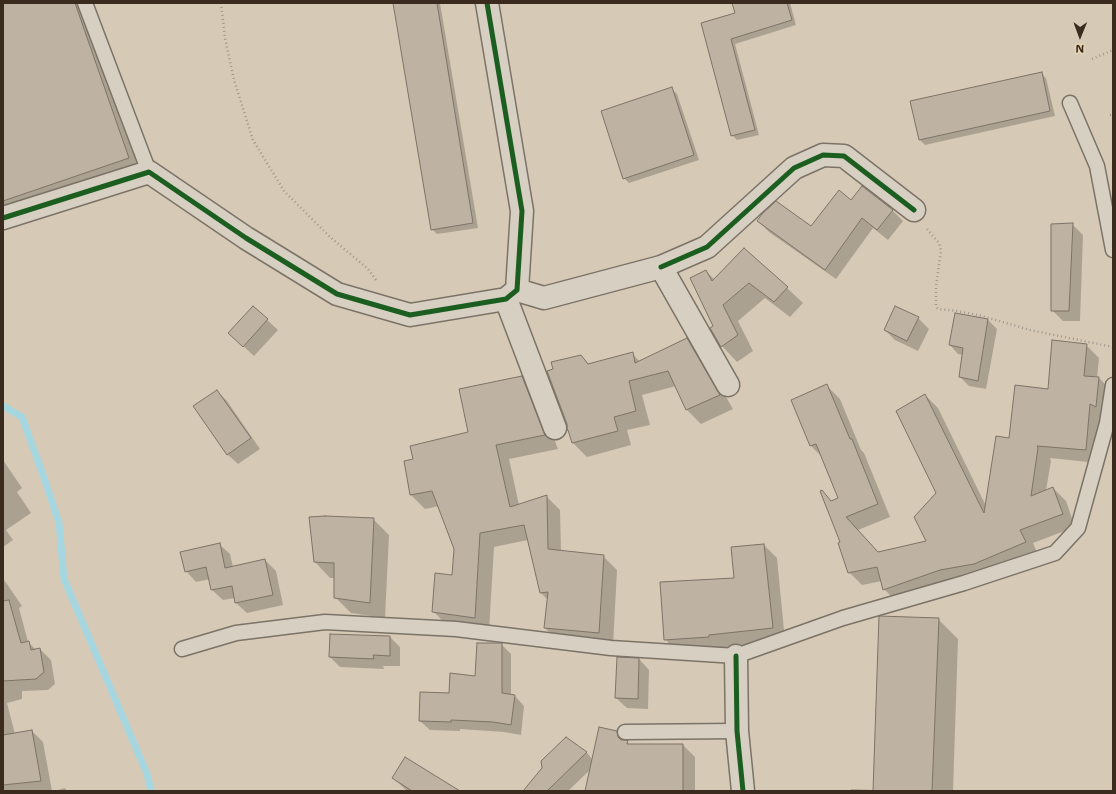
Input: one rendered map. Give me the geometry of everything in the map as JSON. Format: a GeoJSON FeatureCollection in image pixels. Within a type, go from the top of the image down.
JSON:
{"type":"FeatureCollection","features":[{"type":"Feature","properties":{"kind":"street"},"geometry":{"type":"LineString","coordinates":[[487,3],[522,211],[511,294],[555,428]]}},
{"type":"Feature","properties":{"kind":"street"},"geometry":{"type":"LineString","coordinates":[[3,218],[149,172],[246,238],[336,294],[410,315],[511,294],[544,298],[661,267],[707,247],[794,168],[823,155],[844,156],[914,210]]}},
{"type":"Feature","properties":{"kind":"street"},"geometry":{"type":"LineString","coordinates":[[661,267],[728,385]]}},
{"type":"Feature","properties":{"kind":"street"},"geometry":{"type":"LineString","coordinates":[[736,656],[737,731],[743,791]]}},
{"type":"Feature","properties":{"kind":"lane"},"geometry":{"type":"LineString","coordinates":[[85,3],[149,172]]}},
{"type":"Feature","properties":{"kind":"lane"},"geometry":{"type":"LineString","coordinates":[[1070,103],[1097,166],[1113,250]]}},
{"type":"Feature","properties":{"kind":"lane"},"geometry":{"type":"LineString","coordinates":[[182,649],[236,633],[325,622],[456,629],[611,648],[736,656],[844,618],[964,583],[1055,553],[1078,528],[1107,423],[1113,385]]}},
{"type":"Feature","properties":{"kind":"lane"},"geometry":{"type":"LineString","coordinates":[[625,732],[737,731]]}},
{"type":"Feature","properties":{"kind":"path"},"geometry":{"type":"LineString","coordinates":[[221,3],[225,38],[234,80],[253,140],[284,191],[329,236],[368,269],[377,281]]}},
{"type":"Feature","properties":{"kind":"path"},"geometry":{"type":"LineString","coordinates":[[1092,59],[1113,50]]}},
{"type":"Feature","properties":{"kind":"path"},"geometry":{"type":"LineString","coordinates":[[914,210],[939,243],[942,251],[936,286],[936,306],[938,309],[982,316],[1030,330],[1113,347]]}},
{"type":"Feature","properties":{"kind":"building"},"geometry":{"type":"Polygon","coordinates":[[[3,3],[75,3],[129,158],[3,201],[3,3]]]}},
{"type":"Feature","properties":{"kind":"building"},"geometry":{"type":"Polygon","coordinates":[[[393,3],[437,3],[473,223],[431,230],[393,3]]]}},
{"type":"Feature","properties":{"kind":"building"},"geometry":{"type":"Polygon","coordinates":[[[732,3],[787,3],[792,20],[731,39],[755,130],[731,136],[701,23],[735,13],[732,3]]]}},
{"type":"Feature","properties":{"kind":"building"},"geometry":{"type":"Polygon","coordinates":[[[1042,72],[1050,111],[919,140],[910,101],[1042,72]]]}},
{"type":"Feature","properties":{"kind":"building"},"geometry":{"type":"Polygon","coordinates":[[[672,87],[694,155],[623,179],[601,111],[672,87]]]}},
{"type":"Feature","properties":{"kind":"building"},"geometry":{"type":"Polygon","coordinates":[[[862,186],[893,210],[877,230],[862,218],[825,270],[757,221],[776,201],[811,226],[839,190],[851,200],[862,186]]]}},
{"type":"Feature","properties":{"kind":"building"},"geometry":{"type":"Polygon","coordinates":[[[1073,223],[1069,311],[1051,311],[1051,224],[1073,223]]]}},
{"type":"Feature","properties":{"kind":"building"},"geometry":{"type":"Polygon","coordinates":[[[744,248],[788,287],[774,302],[749,283],[723,305],[738,335],[721,347],[710,328],[713,326],[690,278],[706,270],[712,281],[744,248]]]}},
{"type":"Feature","properties":{"kind":"building"},"geometry":{"type":"Polygon","coordinates":[[[253,306],[268,319],[243,347],[228,333],[253,306]]]}},
{"type":"Feature","properties":{"kind":"building"},"geometry":{"type":"Polygon","coordinates":[[[895,306],[919,317],[907,341],[884,330],[895,306]]]}},
{"type":"Feature","properties":{"kind":"building"},"geometry":{"type":"Polygon","coordinates":[[[955,313],[988,319],[978,381],[959,377],[963,348],[949,345],[955,313]]]}},
{"type":"Feature","properties":{"kind":"building"},"geometry":{"type":"Polygon","coordinates":[[[687,338],[720,395],[686,410],[668,371],[629,381],[636,411],[614,417],[618,431],[572,443],[567,430],[567,424],[547,371],[553,369],[551,362],[581,355],[588,364],[633,352],[635,363],[687,338]]]}},
{"type":"Feature","properties":{"kind":"building"},"geometry":{"type":"Polygon","coordinates":[[[1052,340],[1087,344],[1084,376],[1099,377],[1096,407],[1090,404],[1086,450],[1037,446],[1038,448],[1031,496],[1053,487],[1063,514],[1020,530],[1026,542],[974,564],[940,570],[883,590],[877,567],[848,573],[838,543],[840,542],[820,491],[822,490],[831,501],[838,498],[816,444],[810,446],[791,400],[827,384],[850,439],[852,439],[878,504],[846,517],[878,552],[926,541],[914,517],[936,493],[896,411],[925,394],[984,513],[996,436],[1009,438],[1015,385],[1048,389],[1052,340]]]}},
{"type":"Feature","properties":{"kind":"building"},"geometry":{"type":"Polygon","coordinates":[[[522,376],[545,435],[496,445],[510,507],[547,495],[548,549],[604,555],[599,633],[544,628],[548,592],[540,593],[524,525],[480,533],[475,618],[432,612],[435,573],[452,575],[454,549],[432,491],[410,495],[404,461],[413,459],[410,446],[468,432],[459,389],[522,376]]]}},
{"type":"Feature","properties":{"kind":"building"},"geometry":{"type":"Polygon","coordinates":[[[217,390],[251,438],[227,455],[193,406],[217,390]]]}},
{"type":"Feature","properties":{"kind":"building"},"geometry":{"type":"Polygon","coordinates":[[[325,516],[374,518],[370,603],[334,598],[334,563],[314,562],[309,517],[325,516]]]}},
{"type":"Feature","properties":{"kind":"building"},"geometry":{"type":"Polygon","coordinates":[[[220,543],[225,568],[265,559],[273,595],[235,603],[232,586],[211,590],[206,567],[185,572],[180,552],[220,543]]]}},
{"type":"Feature","properties":{"kind":"building"},"geometry":{"type":"Polygon","coordinates":[[[764,544],[773,628],[709,635],[709,637],[664,640],[660,582],[734,578],[731,547],[764,544]]]}},
{"type":"Feature","properties":{"kind":"building"},"geometry":{"type":"Polygon","coordinates":[[[9,600],[21,643],[29,641],[31,650],[40,648],[44,672],[36,679],[3,681],[3,601],[9,600]]]}},
{"type":"Feature","properties":{"kind":"building"},"geometry":{"type":"Polygon","coordinates":[[[879,616],[939,618],[932,791],[873,791],[879,616]]]}},
{"type":"Feature","properties":{"kind":"building"},"geometry":{"type":"Polygon","coordinates":[[[330,634],[390,636],[390,656],[373,655],[374,659],[329,657],[330,634]]]}},
{"type":"Feature","properties":{"kind":"building"},"geometry":{"type":"Polygon","coordinates":[[[477,643],[502,643],[502,693],[515,695],[511,725],[493,722],[451,720],[451,722],[419,721],[420,692],[449,693],[450,673],[475,676],[477,643]]]}},
{"type":"Feature","properties":{"kind":"building"},"geometry":{"type":"Polygon","coordinates":[[[617,657],[639,658],[638,699],[615,698],[617,657]]]}},
{"type":"Feature","properties":{"kind":"building"},"geometry":{"type":"Polygon","coordinates":[[[599,727],[617,731],[618,737],[621,740],[628,740],[627,744],[683,744],[683,791],[585,791],[599,727]]]}},
{"type":"Feature","properties":{"kind":"building"},"geometry":{"type":"Polygon","coordinates":[[[32,730],[41,781],[3,785],[3,735],[32,730]]]}},
{"type":"Feature","properties":{"kind":"building"},"geometry":{"type":"Polygon","coordinates":[[[566,737],[587,752],[547,791],[523,791],[542,768],[541,761],[566,737]]]}},
{"type":"Feature","properties":{"kind":"building"},"geometry":{"type":"Polygon","coordinates":[[[405,757],[460,791],[412,791],[392,778],[405,757]]]}},
{"type":"Feature","properties":{"kind":"waterway"},"geometry":{"type":"LineString","coordinates":[[3,406],[22,417],[59,523],[64,579],[147,774],[151,791]]}},
{"type":"Feature","properties":{"kind":"cycle path"},"geometry":{"type":"LineString","coordinates":[[3,218],[149,172],[246,238],[337,294],[410,315],[506,299],[517,290],[522,211],[487,3]]}},
{"type":"Feature","properties":{"kind":"cycle path"},"geometry":{"type":"LineString","coordinates":[[661,267],[707,247],[794,168],[823,155],[844,156],[914,210]]}},
{"type":"Feature","properties":{"kind":"cycle path"},"geometry":{"type":"LineString","coordinates":[[736,656],[737,731],[743,791]]}}]}
